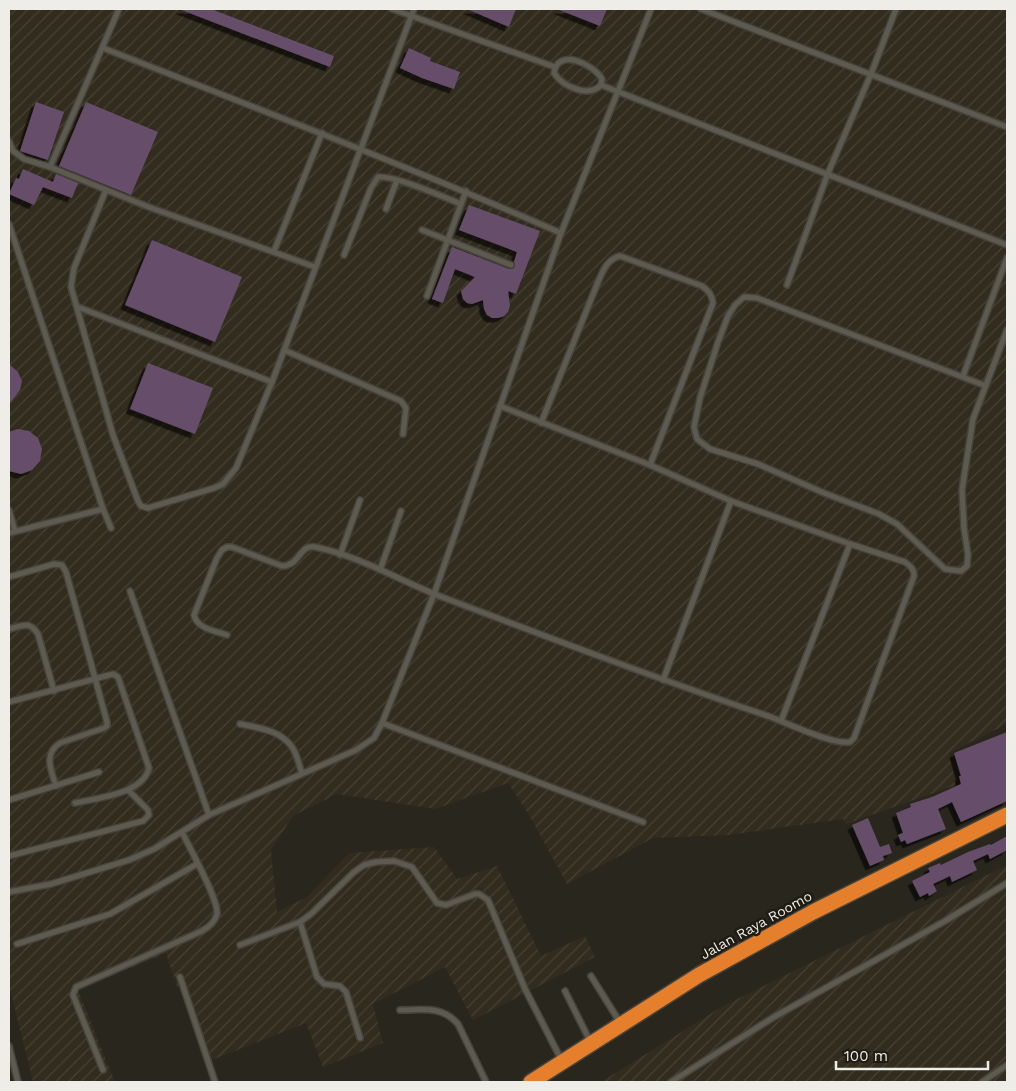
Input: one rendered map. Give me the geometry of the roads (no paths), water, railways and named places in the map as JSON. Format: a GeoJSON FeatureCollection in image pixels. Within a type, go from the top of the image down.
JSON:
{"type":"FeatureCollection","features":[{"type":"Feature","properties":{"kind":"highway","name":"Jalan Raya Roomo"},"geometry":{"type":"LineString","coordinates":[[531,1082],[700,975],[813,912],[1007,815]]}},
{"type":"Feature","properties":{"kind":"lane"},"geometry":{"type":"LineString","coordinates":[[50,167],[119,9]]}},
{"type":"Feature","properties":{"kind":"lane"},"geometry":{"type":"LineString","coordinates":[[392,9],[555,67]]}},
{"type":"Feature","properties":{"kind":"lane"},"geometry":{"type":"LineString","coordinates":[[106,190],[72,278],[71,287],[113,435],[138,501],[145,508],[159,506],[223,484],[236,468],[272,382],[414,9]]}},
{"type":"Feature","properties":{"kind":"lane"},"geometry":{"type":"LineString","coordinates":[[9,892],[51,884],[129,860],[154,849],[209,815],[356,750],[374,738],[382,723],[434,594],[561,233],[651,9]]}},
{"type":"Feature","properties":{"kind":"lane"},"geometry":{"type":"LineString","coordinates":[[700,9],[1007,127]]}},
{"type":"Feature","properties":{"kind":"lane"},"geometry":{"type":"LineString","coordinates":[[787,285],[828,173],[871,74],[896,9]]}},
{"type":"Feature","properties":{"kind":"lane"},"geometry":{"type":"LineString","coordinates":[[102,48],[361,148],[561,233]]}},
{"type":"Feature","properties":{"kind":"lane"},"geometry":{"type":"LineString","coordinates":[[566,59],[576,61],[595,70],[602,79],[601,85],[597,89],[588,91],[563,84],[554,73],[555,67],[566,59]]}},
{"type":"Feature","properties":{"kind":"lane"},"geometry":{"type":"LineString","coordinates":[[601,85],[1007,245]]}},
{"type":"Feature","properties":{"kind":"lane"},"geometry":{"type":"LineString","coordinates":[[274,251],[322,133]]}},
{"type":"Feature","properties":{"kind":"lane"},"geometry":{"type":"LineString","coordinates":[[9,141],[13,152],[24,159],[50,167],[106,190],[315,267]]}},
{"type":"Feature","properties":{"kind":"lane"},"geometry":{"type":"LineString","coordinates":[[344,256],[375,180],[378,177],[385,176],[461,204]]}},
{"type":"Feature","properties":{"kind":"lane"},"geometry":{"type":"LineString","coordinates":[[386,209],[397,180]]}},
{"type":"Feature","properties":{"kind":"lane"},"geometry":{"type":"LineString","coordinates":[[428,296],[466,191]]}},
{"type":"Feature","properties":{"kind":"lane"},"geometry":{"type":"LineString","coordinates":[[9,224],[103,509],[111,528]]}},
{"type":"Feature","properties":{"kind":"lane"},"geometry":{"type":"LineString","coordinates":[[422,230],[511,265]]}},
{"type":"Feature","properties":{"kind":"lane"},"geometry":{"type":"LineString","coordinates":[[541,423],[598,282],[603,271],[613,258],[620,256],[694,283],[708,291],[713,297],[713,304],[650,466]]}},
{"type":"Feature","properties":{"kind":"lane"},"geometry":{"type":"LineString","coordinates":[[963,376],[1007,258]]}},
{"type":"Feature","properties":{"kind":"lane"},"geometry":{"type":"LineString","coordinates":[[986,386],[757,298],[744,297],[735,304],[728,316],[700,398],[694,427],[697,439],[710,449],[758,464],[885,517],[898,524],[945,569],[961,571],[967,566],[968,555],[964,528],[962,490],[973,419],[986,386],[1007,330]]}},
{"type":"Feature","properties":{"kind":"lane"},"geometry":{"type":"LineString","coordinates":[[78,308],[272,382]]}},
{"type":"Feature","properties":{"kind":"lane"},"geometry":{"type":"LineString","coordinates":[[284,350],[401,401],[406,408],[403,434]]}},
{"type":"Feature","properties":{"kind":"lane"},"geometry":{"type":"LineString","coordinates":[[227,635],[200,626],[195,621],[194,616],[222,550],[232,547],[282,566],[295,562],[304,549],[314,547],[380,570],[434,594],[663,680],[838,742],[850,742],[854,738],[914,576],[914,570],[904,562],[731,501],[650,466],[500,406]]}},
{"type":"Feature","properties":{"kind":"lane"},"geometry":{"type":"LineString","coordinates":[[340,555],[360,500]]}},
{"type":"Feature","properties":{"kind":"lane"},"geometry":{"type":"LineString","coordinates":[[663,680],[731,501]]}},
{"type":"Feature","properties":{"kind":"lane"},"geometry":{"type":"LineString","coordinates":[[9,533],[103,509]]}},
{"type":"Feature","properties":{"kind":"lane"},"geometry":{"type":"LineString","coordinates":[[9,510],[15,531]]}},
{"type":"Feature","properties":{"kind":"lane"},"geometry":{"type":"LineString","coordinates":[[380,570],[401,511]]}},
{"type":"Feature","properties":{"kind":"lane"},"geometry":{"type":"LineString","coordinates":[[781,721],[850,544]]}},
{"type":"Feature","properties":{"kind":"lane"},"geometry":{"type":"LineString","coordinates":[[9,577],[54,564],[62,566],[66,572],[107,724],[104,728],[60,743],[50,751],[49,758],[56,786]]}},
{"type":"Feature","properties":{"kind":"lane"},"geometry":{"type":"LineString","coordinates":[[130,591],[209,815]]}},
{"type":"Feature","properties":{"kind":"lane"},"geometry":{"type":"LineString","coordinates":[[9,629],[27,624],[33,626],[38,634],[54,690]]}},
{"type":"Feature","properties":{"kind":"lane"},"geometry":{"type":"LineString","coordinates":[[9,702],[113,674],[118,676],[148,768],[144,779],[128,790],[75,802]]}},
{"type":"Feature","properties":{"kind":"lane"},"geometry":{"type":"LineString","coordinates":[[382,723],[643,822]]}},
{"type":"Feature","properties":{"kind":"lane"},"geometry":{"type":"LineString","coordinates":[[240,724],[265,729],[283,736],[293,748],[302,773]]}},
{"type":"Feature","properties":{"kind":"lane"},"geometry":{"type":"LineString","coordinates":[[9,800],[99,772]]}},
{"type":"Feature","properties":{"kind":"lane"},"geometry":{"type":"LineString","coordinates":[[9,856],[146,819],[149,815],[148,810],[128,790]]}},
{"type":"Feature","properties":{"kind":"lane"},"geometry":{"type":"LineString","coordinates":[[103,1070],[77,1006],[74,991],[80,984],[210,926],[215,920],[217,906],[182,832]]}},
{"type":"Feature","properties":{"kind":"lane"},"geometry":{"type":"LineString","coordinates":[[240,945],[300,922],[364,865],[394,860],[412,867],[437,903],[441,905],[446,905],[475,894],[479,894],[488,900],[525,989],[562,1062]]}},
{"type":"Feature","properties":{"kind":"lane"},"geometry":{"type":"LineString","coordinates":[[17,944],[110,914],[197,864]]}},
{"type":"Feature","properties":{"kind":"lane"},"geometry":{"type":"LineString","coordinates":[[671,1082],[774,1017],[930,930],[1007,883]]}},
{"type":"Feature","properties":{"kind":"lane"},"geometry":{"type":"LineString","coordinates":[[300,922],[317,977],[324,984],[340,986],[346,992],[360,1038]]}},
{"type":"Feature","properties":{"kind":"lane"},"geometry":{"type":"LineString","coordinates":[[590,976],[621,1024]]}},
{"type":"Feature","properties":{"kind":"lane"},"geometry":{"type":"LineString","coordinates":[[180,977],[215,1082]]}},
{"type":"Feature","properties":{"kind":"lane"},"geometry":{"type":"LineString","coordinates":[[565,991],[591,1043]]}},
{"type":"Feature","properties":{"kind":"lane"},"geometry":{"type":"LineString","coordinates":[[400,1010],[437,1010],[451,1017],[458,1024],[486,1082]]}},
{"type":"Feature","properties":{"kind":"lane"},"geometry":{"type":"LineString","coordinates":[[9,1046],[18,1082]]}},
{"type":"Feature","properties":{"kind":"lane"},"geometry":{"type":"LineString","coordinates":[[982,1082],[1007,1065]]}}]}
